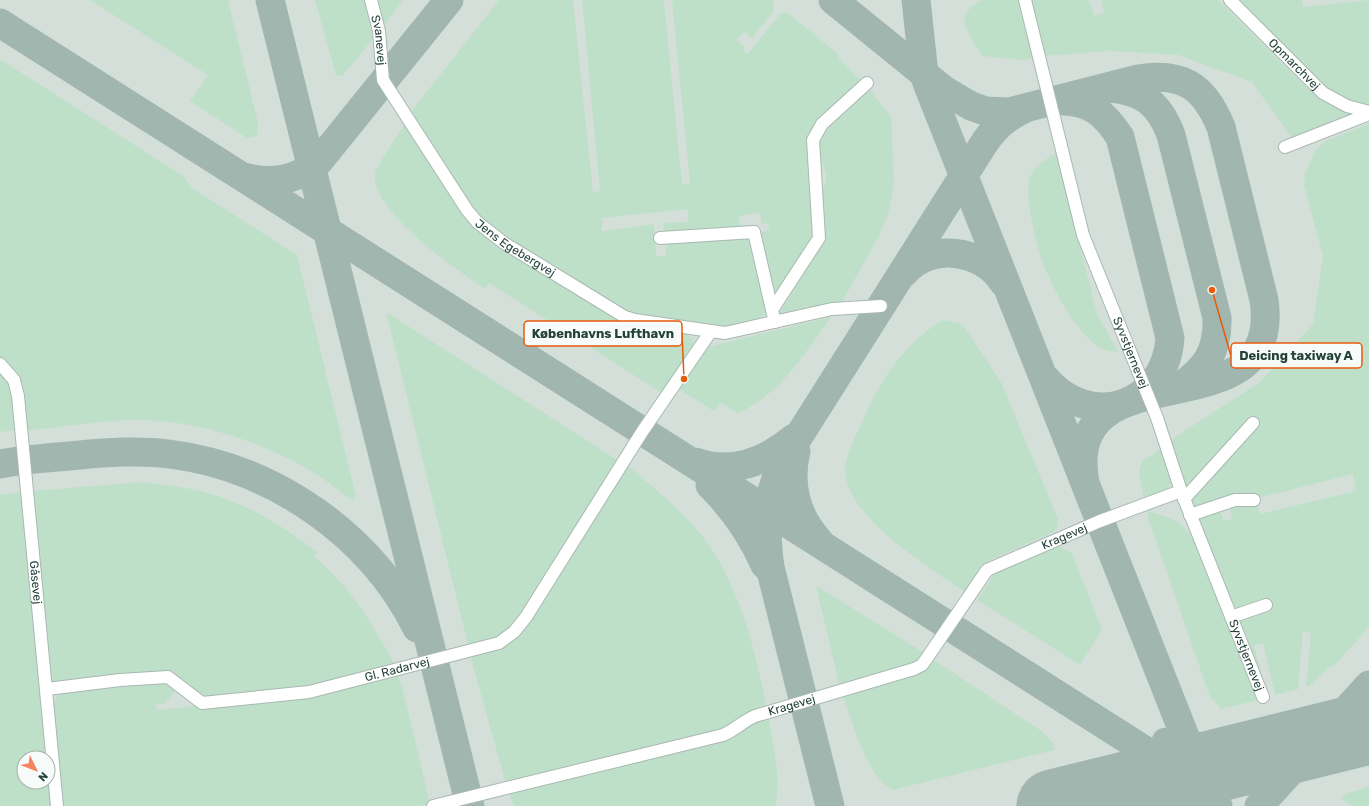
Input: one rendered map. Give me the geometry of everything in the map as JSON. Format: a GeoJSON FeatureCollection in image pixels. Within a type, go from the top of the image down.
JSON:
{"type":"FeatureCollection","features":[{"type":"Feature","properties":{"kind":"lane","name":"Svanevej"},"geometry":{"type":"LineString","coordinates":[[371,0],[379,32],[383,80]]}},
{"type":"Feature","properties":{"kind":"lane","name":"Syvstjernevej"},"geometry":{"type":"LineString","coordinates":[[1025,0],[1083,235],[1157,418],[1190,514],[1263,697]]}},
{"type":"Feature","properties":{"kind":"lane","name":"Opmarchvej"},"geometry":{"type":"LineString","coordinates":[[1230,0],[1323,93],[1346,106],[1369,113]]}},
{"type":"Feature","properties":{"kind":"lane","name":"Jens Egebergvej"},"geometry":{"type":"LineString","coordinates":[[383,80],[467,210],[477,222],[491,233],[625,317],[725,333],[832,309],[881,306]]}},
{"type":"Feature","properties":{"kind":"lane"},"geometry":{"type":"LineString","coordinates":[[772,310],[819,238],[813,140],[822,124],[868,83]]}},
{"type":"Feature","properties":{"kind":"lane","name":"Opmarchvej"},"geometry":{"type":"LineString","coordinates":[[1285,147],[1369,113]]}},
{"type":"Feature","properties":{"kind":"lane"},"geometry":{"type":"LineString","coordinates":[[660,238],[754,232],[775,322]]}},
{"type":"Feature","properties":{"kind":"lane","name":"Gl. Radarvej"},"geometry":{"type":"LineString","coordinates":[[47,689],[120,680],[168,677],[202,703],[309,692],[499,643],[514,632],[526,617],[642,432],[711,331]]}},
{"type":"Feature","properties":{"kind":"lane","name":"Gåsevej"},"geometry":{"type":"LineString","coordinates":[[0,364],[10,374],[17,392],[32,564],[47,689],[57,806]]}},
{"type":"Feature","properties":{"kind":"lane"},"geometry":{"type":"LineString","coordinates":[[1183,495],[1253,423]]}},
{"type":"Feature","properties":{"kind":"lane","name":"Kragevej"},"geometry":{"type":"LineString","coordinates":[[433,806],[723,735],[743,720],[914,669],[922,665],[928,658],[987,570],[1100,521],[1183,495]]}},
{"type":"Feature","properties":{"kind":"lane"},"geometry":{"type":"LineString","coordinates":[[1190,514],[1235,500],[1254,500]]}},
{"type":"Feature","properties":{"kind":"lane"},"geometry":{"type":"LineString","coordinates":[[1231,617],[1266,605]]}},
{"type":"Feature","properties":{"kind":"shaded area"},"geometry":{"type":"Polygon","coordinates":[[[0,0],[1369,0],[1369,806],[0,806],[0,0]]]}},
{"type":"Feature","properties":{"kind":"green space"},"geometry":{"type":"Polygon","coordinates":[[[90,0],[228,0],[258,123],[257,136],[247,138],[190,101],[208,75],[90,0]]]}},
{"type":"Feature","properties":{"kind":"green space"},"geometry":{"type":"Polygon","coordinates":[[[315,0],[364,0],[373,39],[343,75],[336,76],[315,0]]]}},
{"type":"Feature","properties":{"kind":"green space"},"geometry":{"type":"Polygon","coordinates":[[[376,0],[403,0],[383,26],[376,0]]]}},
{"type":"Feature","properties":{"kind":"green space"},"geometry":{"type":"Polygon","coordinates":[[[499,0],[573,0],[593,192],[600,191],[582,0],[664,0],[682,184],[690,183],[672,0],[773,0],[774,11],[752,38],[744,32],[736,40],[745,47],[743,51],[748,54],[781,13],[787,12],[840,56],[838,58],[862,81],[811,132],[815,230],[813,241],[773,303],[759,239],[762,232],[769,230],[768,223],[762,224],[760,212],[739,216],[739,228],[669,234],[664,231],[663,223],[688,222],[688,209],[602,218],[602,231],[654,224],[656,256],[665,256],[668,242],[749,237],[753,241],[769,310],[758,321],[735,327],[717,327],[627,313],[498,233],[477,217],[410,113],[499,0]]]}},
{"type":"Feature","properties":{"kind":"green space"},"geometry":{"type":"Polygon","coordinates":[[[981,0],[1020,0],[1034,58],[1024,60],[982,56],[967,31],[965,20],[965,15],[968,11],[981,0]]]}},
{"type":"Feature","properties":{"kind":"green space"},"geometry":{"type":"Polygon","coordinates":[[[1031,0],[1089,0],[1094,16],[1104,13],[1101,0],[1218,0],[1310,91],[1328,103],[1354,115],[1292,138],[1252,82],[1178,55],[1110,51],[1044,56],[1031,0]]]}},
{"type":"Feature","properties":{"kind":"green space"},"geometry":{"type":"Polygon","coordinates":[[[1237,0],[1302,0],[1303,7],[1369,0],[1369,106],[1339,96],[1325,87],[1237,0]]]}},
{"type":"Feature","properties":{"kind":"green space"},"geometry":{"type":"Polygon","coordinates":[[[0,59],[183,176],[192,188],[297,255],[356,496],[352,500],[323,478],[277,453],[238,438],[199,427],[179,423],[141,420],[92,423],[25,431],[21,395],[0,360],[0,59]]]}},
{"type":"Feature","properties":{"kind":"green space"},"geometry":{"type":"Polygon","coordinates":[[[869,89],[891,117],[894,181],[888,214],[880,234],[842,302],[783,316],[779,314],[823,243],[825,219],[821,193],[825,182],[826,172],[818,155],[819,143],[830,126],[869,89]]]}},
{"type":"Feature","properties":{"kind":"green space"},"geometry":{"type":"Polygon","coordinates":[[[406,122],[460,210],[618,317],[684,332],[690,337],[693,344],[690,356],[665,395],[489,283],[485,289],[418,239],[401,222],[387,206],[378,190],[375,175],[384,157],[406,122]]]}},
{"type":"Feature","properties":{"kind":"green space"},"geometry":{"type":"Polygon","coordinates":[[[1369,124],[1369,627],[1333,667],[1331,665],[1313,683],[1306,687],[1311,633],[1303,632],[1298,689],[1275,695],[1263,643],[1254,646],[1268,696],[1237,620],[1239,609],[1231,606],[1198,524],[1202,515],[1217,510],[1221,513],[1224,521],[1232,519],[1229,506],[1256,503],[1260,514],[1356,491],[1353,474],[1262,497],[1240,497],[1199,509],[1193,507],[1185,492],[1169,441],[1260,382],[1313,324],[1323,256],[1304,185],[1305,173],[1316,150],[1325,141],[1369,124]]]}},
{"type":"Feature","properties":{"kind":"green space"},"geometry":{"type":"Polygon","coordinates":[[[1057,153],[1097,314],[1118,351],[1106,350],[1094,343],[1082,331],[1071,316],[1052,284],[1041,258],[1030,210],[1028,191],[1029,182],[1036,168],[1057,153]]]}},
{"type":"Feature","properties":{"kind":"green space"},"geometry":{"type":"Polygon","coordinates":[[[386,312],[619,461],[521,619],[501,639],[469,648],[386,312]]]}},
{"type":"Feature","properties":{"kind":"green space"},"geometry":{"type":"Polygon","coordinates":[[[831,317],[801,358],[779,384],[766,396],[738,413],[721,403],[714,411],[677,388],[704,348],[831,317]]]}},
{"type":"Feature","properties":{"kind":"green space"},"geometry":{"type":"Polygon","coordinates":[[[943,320],[959,323],[965,328],[1001,382],[1058,519],[1057,527],[1054,532],[979,565],[983,568],[966,593],[893,541],[875,524],[860,507],[850,489],[845,471],[847,457],[854,440],[874,396],[890,370],[909,347],[943,320]]]}},
{"type":"Feature","properties":{"kind":"green space"},"geometry":{"type":"Polygon","coordinates":[[[0,368],[10,381],[19,430],[0,432],[0,368]]]}},
{"type":"Feature","properties":{"kind":"green space"},"geometry":{"type":"Polygon","coordinates":[[[1160,450],[1170,472],[1171,484],[1165,493],[1144,499],[1139,473],[1142,461],[1160,450]]]}},
{"type":"Feature","properties":{"kind":"green space"},"geometry":{"type":"Polygon","coordinates":[[[626,464],[685,517],[703,537],[716,556],[727,576],[744,619],[757,664],[767,708],[728,729],[506,784],[470,655],[498,647],[626,464]]]}},
{"type":"Feature","properties":{"kind":"green space"},"geometry":{"type":"Polygon","coordinates":[[[142,482],[180,487],[221,497],[255,512],[287,530],[317,552],[314,556],[339,581],[360,607],[395,666],[311,687],[212,697],[202,697],[168,671],[49,683],[30,491],[142,482]]]}},
{"type":"Feature","properties":{"kind":"green space"},"geometry":{"type":"Polygon","coordinates":[[[22,492],[47,750],[16,750],[16,790],[51,790],[53,806],[0,806],[0,495],[22,492]]]}},
{"type":"Feature","properties":{"kind":"green space"},"geometry":{"type":"Polygon","coordinates":[[[1149,511],[1179,523],[1193,538],[1258,700],[1221,709],[1214,700],[1211,700],[1147,515],[1149,511]]]}},
{"type":"Feature","properties":{"kind":"green space"},"geometry":{"type":"Polygon","coordinates":[[[1058,546],[1072,553],[1102,630],[1080,665],[977,600],[994,575],[1058,546]]]}},
{"type":"Feature","properties":{"kind":"green space"},"geometry":{"type":"Polygon","coordinates":[[[816,586],[926,654],[921,661],[840,687],[816,586]]]}},
{"type":"Feature","properties":{"kind":"green space"},"geometry":{"type":"Polygon","coordinates":[[[931,658],[1043,732],[1053,743],[1054,750],[893,790],[883,783],[875,773],[861,747],[842,693],[931,658]]]}},
{"type":"Feature","properties":{"kind":"green space"},"geometry":{"type":"Polygon","coordinates":[[[398,674],[430,804],[420,806],[59,806],[56,775],[56,750],[54,750],[50,712],[60,690],[165,681],[175,691],[165,704],[156,704],[157,710],[311,694],[398,674]]]}},
{"type":"Feature","properties":{"kind":"green space"},"geometry":{"type":"Polygon","coordinates":[[[768,715],[778,784],[775,806],[514,806],[508,791],[722,739],[768,715]]]}},
{"type":"Feature","properties":{"kind":"green space"},"geometry":{"type":"Polygon","coordinates":[[[1369,787],[1369,806],[1353,806],[1342,799],[1345,794],[1369,787]]]}},
{"type":"Feature","properties":{"kind":"taxiway"},"geometry":{"type":"LineString","coordinates":[[270,0],[470,806]]}},
{"type":"Feature","properties":{"kind":"taxiway"},"geometry":{"type":"LineString","coordinates":[[244,177],[265,181],[284,179],[312,167],[320,160],[449,0]]}},
{"type":"Feature","properties":{"kind":"taxiway"},"geometry":{"type":"LineString","coordinates":[[833,0],[944,90],[971,106],[985,111],[1009,112],[1138,79],[1154,77],[1180,80],[1190,85],[1207,101],[1214,113],[1221,127],[1264,300],[1261,342],[1241,367],[1210,381],[1136,400],[1105,414],[1086,440],[1085,483]]}},
{"type":"Feature","properties":{"kind":"taxiway"},"geometry":{"type":"LineString","coordinates":[[916,0],[924,74],[929,88],[1186,739],[1214,791]]}},
{"type":"Feature","properties":{"kind":"taxiway"},"geometry":{"type":"LineString","coordinates":[[0,23],[1182,774],[1200,788],[1218,806]]}},
{"type":"Feature","properties":{"kind":"taxiway"},"geometry":{"type":"LineString","coordinates":[[1108,88],[1120,89],[1140,95],[1155,107],[1161,114],[1166,124],[1171,135],[1217,318],[1215,341],[1208,359],[1196,374],[1178,388]]}},
{"type":"Feature","properties":{"kind":"taxiway"},"geometry":{"type":"LineString","coordinates":[[1044,377],[1062,394],[1082,404],[1102,407],[1122,404],[1140,395],[1154,381],[1165,362],[1170,338],[1120,137],[1109,122],[1096,110],[1080,103],[1060,101]]}},
{"type":"Feature","properties":{"kind":"taxiway"},"geometry":{"type":"LineString","coordinates":[[830,806],[770,567],[767,519],[772,490],[777,476],[792,447],[983,145],[1000,124],[1024,109]]}},
{"type":"Feature","properties":{"kind":"taxiway"},"geometry":{"type":"LineString","coordinates":[[904,273],[915,263],[927,257],[941,254],[955,254],[969,256],[982,262],[994,271],[1003,282]]}},
{"type":"Feature","properties":{"kind":"taxiway"},"geometry":{"type":"LineString","coordinates":[[695,462],[709,466],[722,467],[748,464],[772,454],[794,438]]}},
{"type":"Feature","properties":{"kind":"taxiway"},"geometry":{"type":"LineString","coordinates":[[796,451],[793,475],[796,499],[805,521],[819,541]]}},
{"type":"Feature","properties":{"kind":"taxiway"},"geometry":{"type":"LineString","coordinates":[[0,464],[113,452],[141,452],[169,454],[208,461],[245,473],[281,490],[314,511],[345,535],[373,563],[397,594],[417,628]]}},
{"type":"Feature","properties":{"kind":"taxiway"},"geometry":{"type":"LineString","coordinates":[[710,485],[741,522],[765,565]]}},
{"type":"Feature","properties":{"kind":"taxiway"},"geometry":{"type":"LineString","coordinates":[[1259,806],[1369,685]]}},
{"type":"Feature","properties":{"kind":"taxiway"},"geometry":{"type":"LineString","coordinates":[[1186,739],[1197,749],[1209,755],[1235,761]]}},
{"type":"Feature","properties":{"kind":"taxiway"},"geometry":{"type":"LineString","coordinates":[[1121,789],[1142,776],[1154,764],[1166,742]]}},
{"type":"Feature","properties":{"kind":"taxiway"},"geometry":{"type":"LineString","coordinates":[[1186,806],[1193,764]]}},
{"type":"Feature","properties":{"kind":"runway"},"geometry":{"type":"LineString","coordinates":[[1053,806],[1369,728]]}},
{"type":"Feature","properties":{"kind":"place","name":"Deicing taxiway A"},"geometry":{"type":"Point","coordinates":[1212,290]}},
{"type":"Feature","properties":{"kind":"place","name":"Københavns Lufthavn"},"geometry":{"type":"Point","coordinates":[684,379]}}]}
